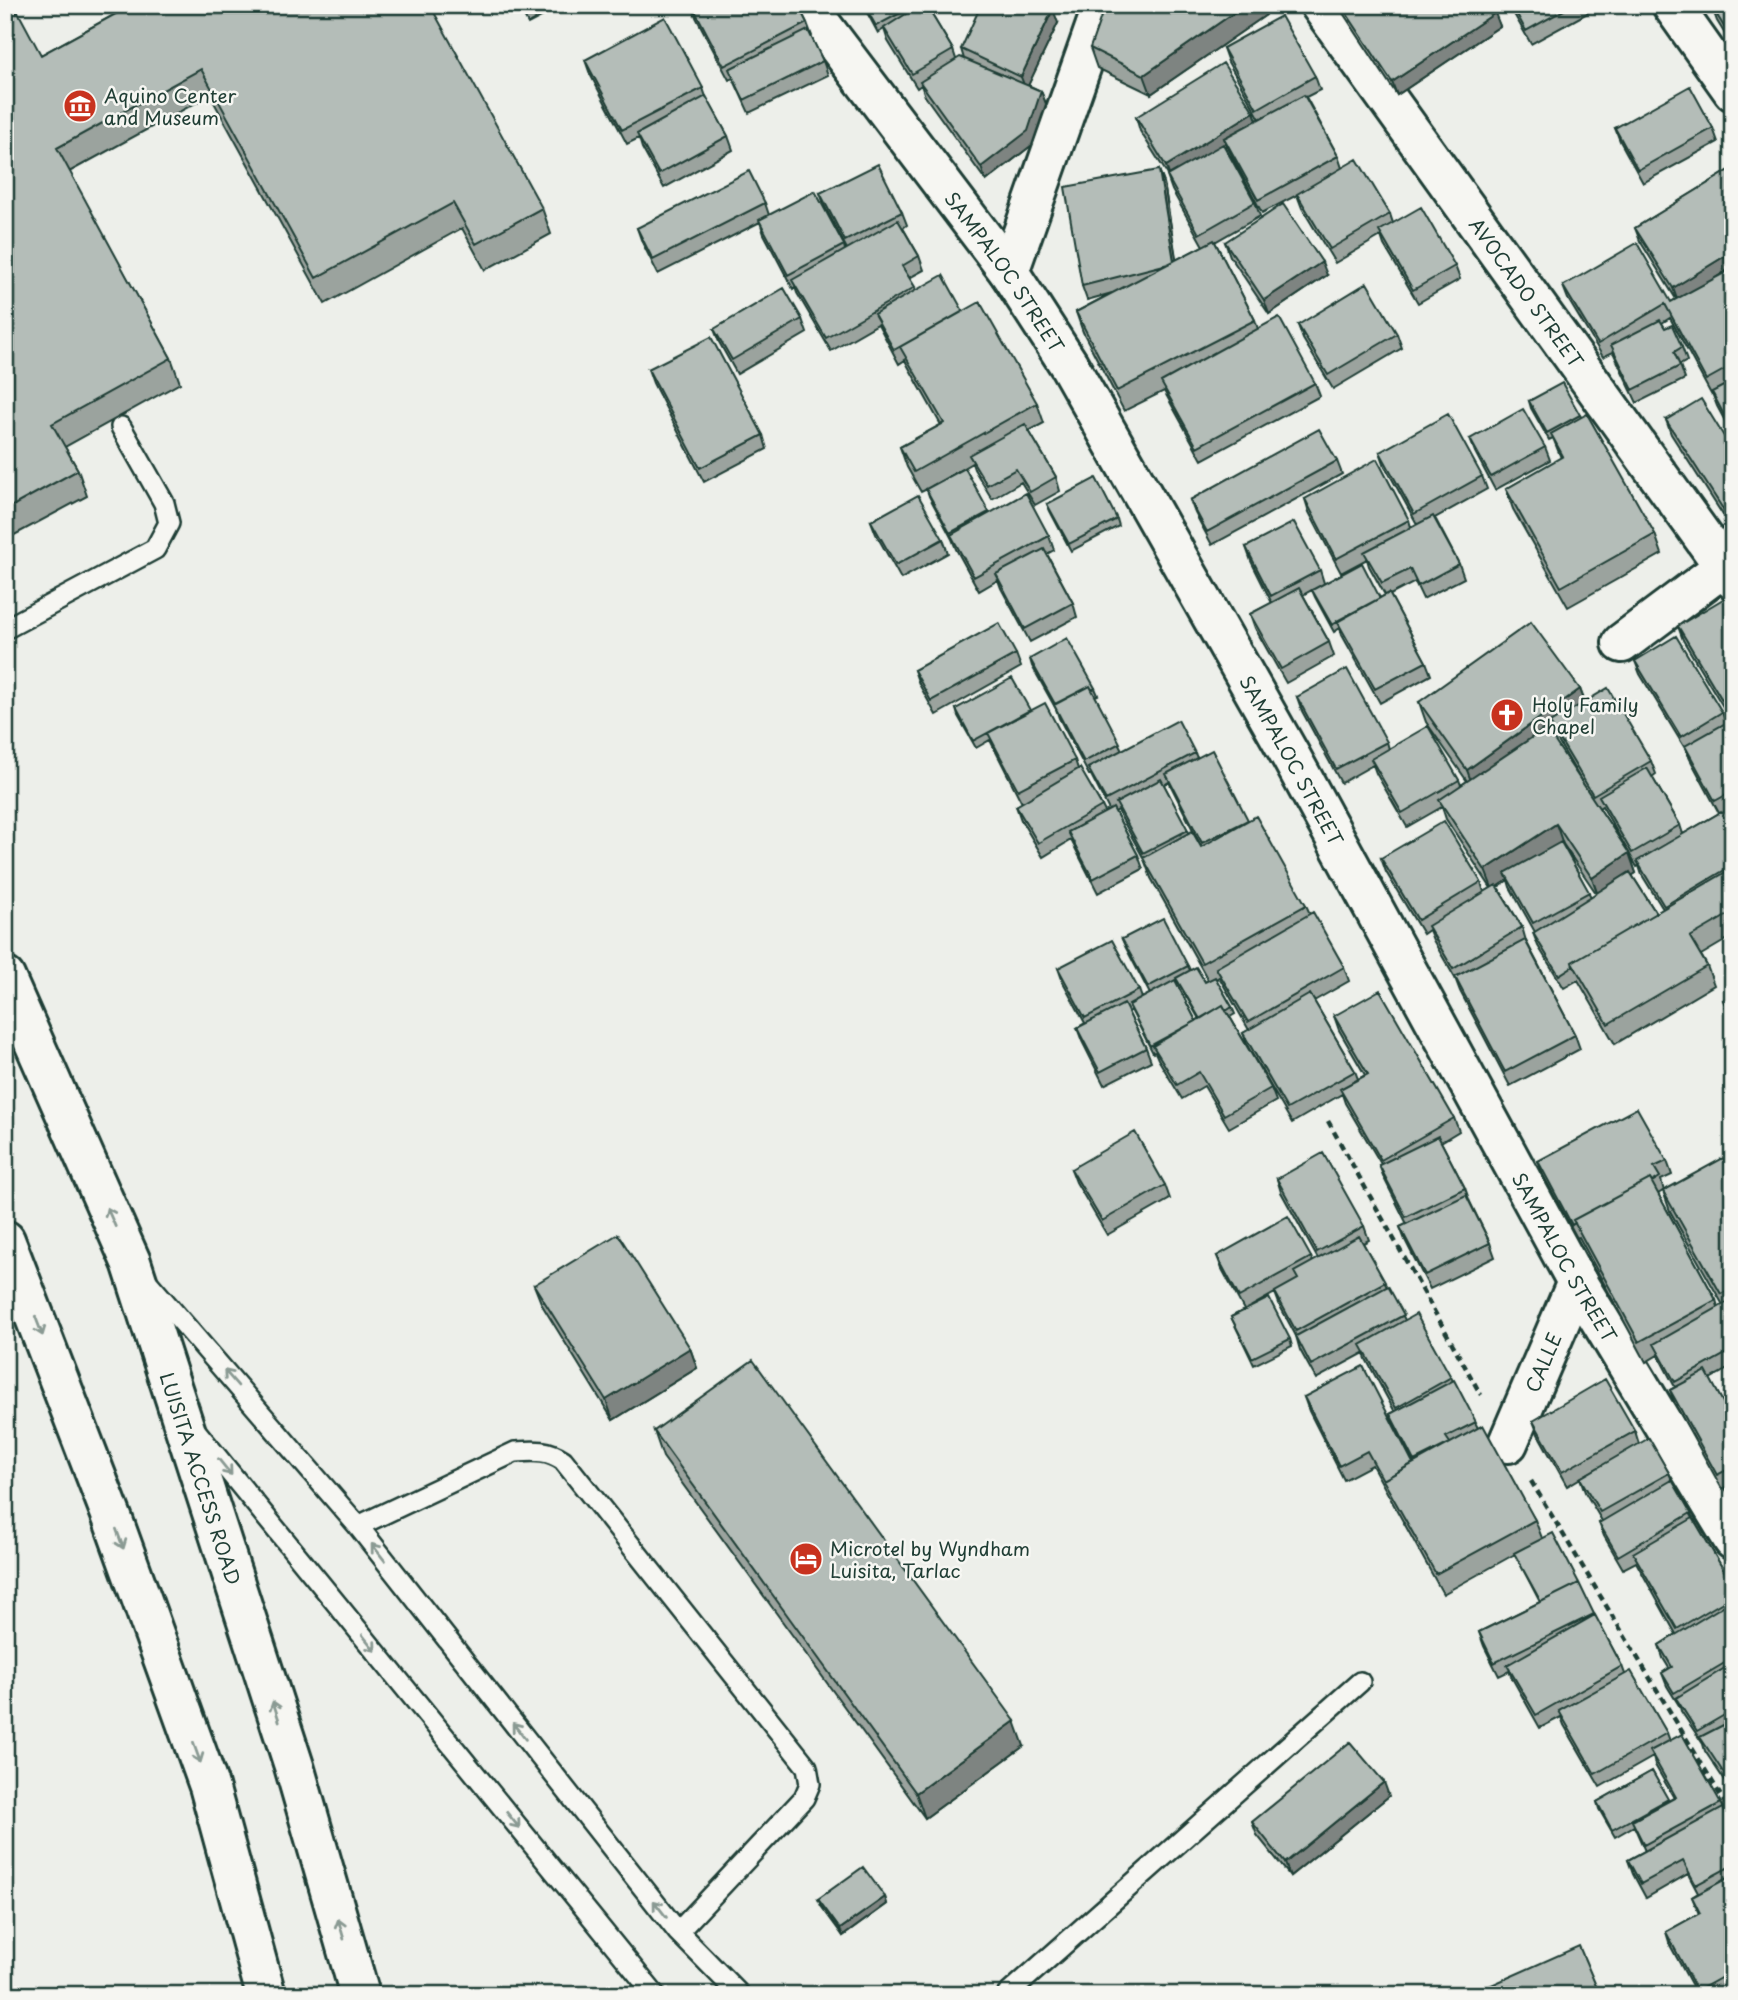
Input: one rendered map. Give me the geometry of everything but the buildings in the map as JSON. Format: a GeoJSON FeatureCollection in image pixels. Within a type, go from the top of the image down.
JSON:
{"type":"FeatureCollection","features":[{"type":"Feature","properties":{"kind":"street","name":"SAMPALOC STREET"},"geometry":{"type":"LineString","coordinates":[[809,5],[1009,272],[1069,365],[1277,732],[1577,1282],[1733,1540]]}},
{"type":"Feature","properties":{"kind":"street"},"geometry":{"type":"LineString","coordinates":[[1009,272],[1103,5]]}},
{"type":"Feature","properties":{"kind":"street","name":"AVOCADO STREET"},"geometry":{"type":"LineString","coordinates":[[1320,5],[1730,569]]}},
{"type":"Feature","properties":{"kind":"street"},"geometry":{"type":"LineString","coordinates":[[1672,5],[1733,91]]}},
{"type":"Feature","properties":{"kind":"street"},"geometry":{"type":"LineString","coordinates":[[1622,643],[1730,569]]}},
{"type":"Feature","properties":{"kind":"street","name":"LUISITA ACCESS ROAD"},"geometry":{"type":"LineString","coordinates":[[5,977],[131,1262],[294,1766],[360,1995]]}},
{"type":"Feature","properties":{"kind":"street"},"geometry":{"type":"LineString","coordinates":[[5,1240],[113,1520],[209,1786],[267,1995]]}},
{"type":"Feature","properties":{"kind":"street","name":"CALLE"},"geometry":{"type":"LineString","coordinates":[[1508,1443],[1577,1282]]}},
{"type":"Feature","properties":{"kind":"lane"},"geometry":{"type":"LineString","coordinates":[[5,629],[155,550],[169,523],[164,503],[121,427]]}},
{"type":"Feature","properties":{"kind":"lane"},"geometry":{"type":"LineString","coordinates":[[131,1262],[358,1526],[678,1932],[740,1995]]}},
{"type":"Feature","properties":{"kind":"lane"},"geometry":{"type":"LineString","coordinates":[[182,1414],[655,1995]]}},
{"type":"Feature","properties":{"kind":"lane"},"geometry":{"type":"LineString","coordinates":[[358,1526],[514,1452],[553,1453],[563,1460],[807,1767],[810,1784],[804,1798],[678,1932]]}},
{"type":"Feature","properties":{"kind":"lane"},"geometry":{"type":"LineString","coordinates":[[1007,1995],[1360,1682]]}},
{"type":"Feature","properties":{"kind":"place","name":"Aquino Center and Museum"},"geometry":{"type":"Point","coordinates":[80,106]}},
{"type":"Feature","properties":{"kind":"place","name":"Holy Family Chapel"},"geometry":{"type":"Point","coordinates":[1507,715]}},
{"type":"Feature","properties":{"kind":"place","name":"Microtel by Wyndham Luisita, Tarlac"},"geometry":{"type":"Point","coordinates":[806,1559]}}]}
